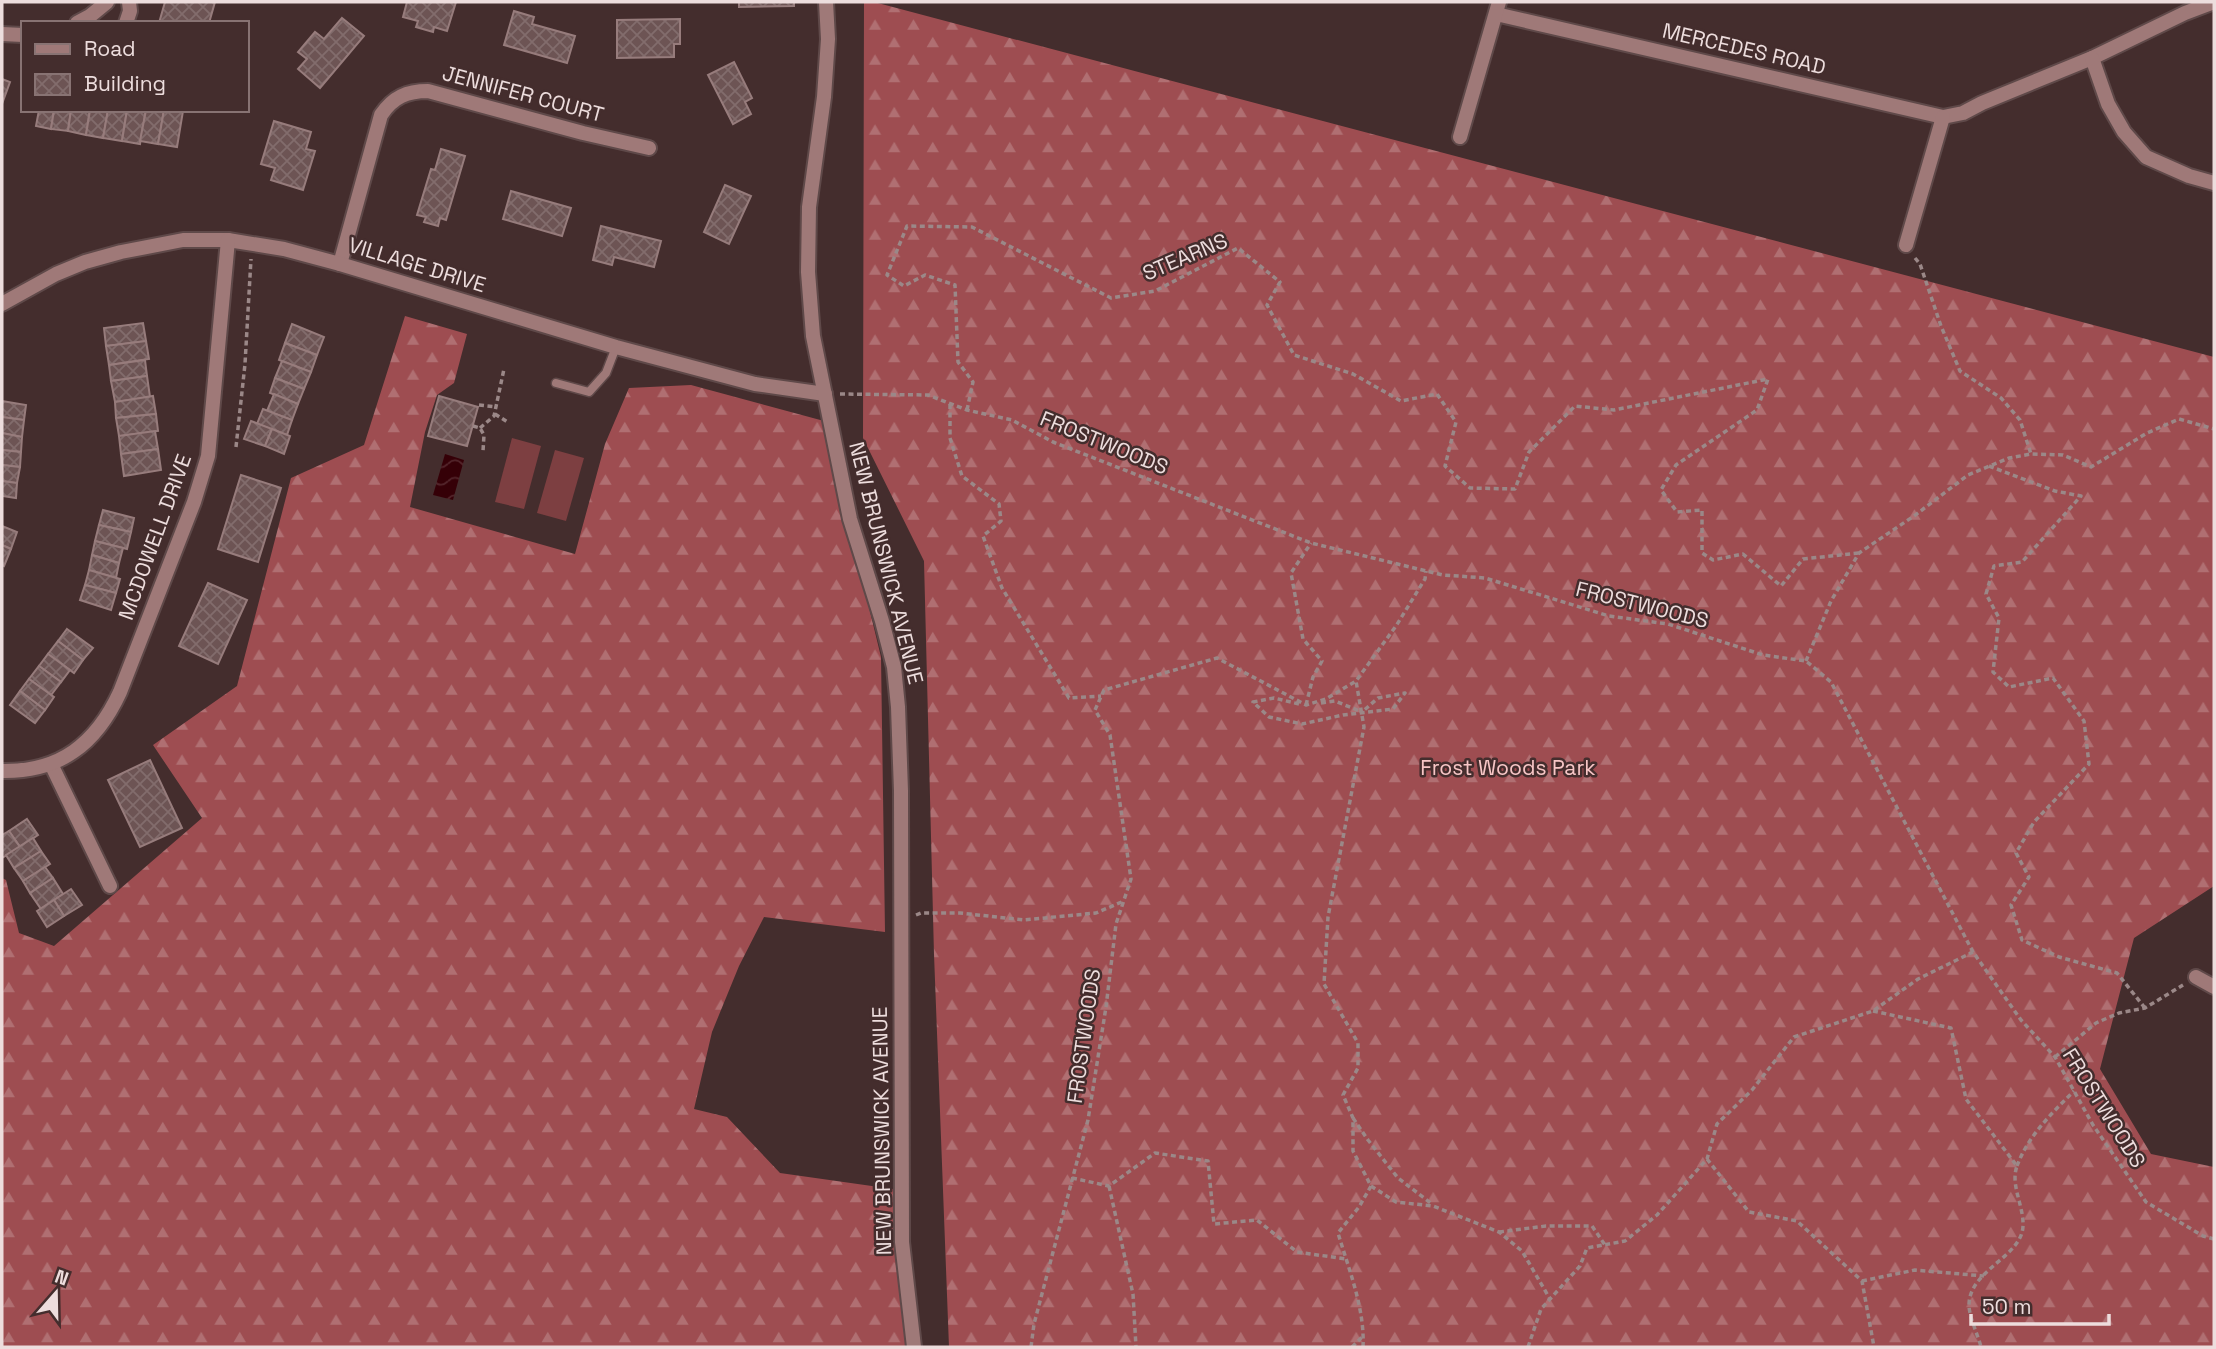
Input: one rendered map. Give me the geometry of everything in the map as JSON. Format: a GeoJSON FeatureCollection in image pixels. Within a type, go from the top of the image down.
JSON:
{"type":"FeatureCollection","features":[{"type":"Feature","properties":{"kind":"street"},"geometry":{"type":"LineString","coordinates":[[81,21],[107,2]]}},
{"type":"Feature","properties":{"kind":"street"},"geometry":{"type":"LineString","coordinates":[[127,21],[129,2]]}},
{"type":"Feature","properties":{"kind":"street","name":"NEW BRUNSWICK AVENUE"},"geometry":{"type":"LineString","coordinates":[[826,2],[828,39],[824,97],[809,207],[808,272],[814,337],[850,519],[894,667],[898,706],[901,791],[902,1242],[914,1347]]}},
{"type":"Feature","properties":{"kind":"street"},"geometry":{"type":"LineString","coordinates":[[1906,245],[1943,117],[1963,113],[2092,58],[2183,7],[2214,2]]}},
{"type":"Feature","properties":{"kind":"street"},"geometry":{"type":"LineString","coordinates":[[1460,136],[1497,8]]}},
{"type":"Feature","properties":{"kind":"street","name":"MERCEDES ROAD"},"geometry":{"type":"LineString","coordinates":[[1497,8],[1943,117]]}},
{"type":"Feature","properties":{"kind":"street"},"geometry":{"type":"LineString","coordinates":[[2,34],[21,35]]}},
{"type":"Feature","properties":{"kind":"street"},"geometry":{"type":"LineString","coordinates":[[2092,58],[2123,132],[2146,157],[2189,176],[2214,183]]}},
{"type":"Feature","properties":{"kind":"street","name":"JENNIFER COURT"},"geometry":{"type":"LineString","coordinates":[[340,264],[381,115],[389,103],[400,95],[428,91],[649,148]]}},
{"type":"Feature","properties":{"kind":"street","name":"VILLAGE DRIVE"},"geometry":{"type":"LineString","coordinates":[[2,304],[55,274],[85,262],[183,240],[228,240],[284,249],[340,264],[616,347],[755,384],[825,394]]}},
{"type":"Feature","properties":{"kind":"street","name":"MCDOWELL DRIVE"},"geometry":{"type":"LineString","coordinates":[[2,771],[32,769],[66,757],[86,743],[110,715],[194,502],[208,456],[228,240]]}},
{"type":"Feature","properties":{"kind":"street"},"geometry":{"type":"LineString","coordinates":[[51,764],[110,886]]}},
{"type":"Feature","properties":{"kind":"street"},"geometry":{"type":"LineString","coordinates":[[2196,977],[2214,987]]}},
{"type":"Feature","properties":{"kind":"lane"},"geometry":{"type":"LineString","coordinates":[[556,383],[589,392],[606,373],[616,347]]}},
{"type":"Feature","properties":{"kind":"path","name":"STEARNS"},"geometry":{"type":"LineString","coordinates":[[967,410],[973,382],[958,362],[955,285],[925,275],[904,286],[887,275],[907,226],[972,227],[1111,298],[1155,291],[1238,248],[1279,282],[1267,305],[1294,355],[1353,374],[1401,401],[1437,394],[1456,422],[1445,466],[1470,488],[1516,489],[1529,453],[1575,405],[1614,410],[1768,379],[1757,410],[1676,465],[1661,490],[1677,512],[1702,510],[1702,553],[1713,560],[1743,554],[1781,586],[1803,559],[1859,553]]}},
{"type":"Feature","properties":{"kind":"path"},"geometry":{"type":"LineString","coordinates":[[1906,245],[1920,264],[1960,371],[2001,398],[2020,420],[2031,454]]}},
{"type":"Feature","properties":{"kind":"path"},"geometry":{"type":"LineString","coordinates":[[236,447],[245,364],[251,260]]}},
{"type":"Feature","properties":{"kind":"path"},"geometry":{"type":"LineString","coordinates":[[480,428],[495,414],[504,369]]}},
{"type":"Feature","properties":{"kind":"path","name":"FROSTWOODS"},"geometry":{"type":"LineString","coordinates":[[825,394],[862,392],[928,395],[967,410],[1012,420],[1053,442],[1311,543],[1444,575],[1485,578],[1609,616],[1668,624],[1763,655],[1807,661],[1831,682],[1973,953],[2021,1020],[2055,1057],[2093,1125],[2146,1202],[2203,1236],[2214,1239]]}},
{"type":"Feature","properties":{"kind":"path"},"geometry":{"type":"LineString","coordinates":[[950,404],[950,438],[962,476],[999,503],[1001,521],[983,536],[1002,588],[1069,698],[1101,696],[1104,690],[1217,658],[1306,705],[1326,699],[1356,681],[1396,626],[1425,579],[1426,571]]}},
{"type":"Feature","properties":{"kind":"path"},"geometry":{"type":"LineString","coordinates":[[479,405],[497,407]]}},
{"type":"Feature","properties":{"kind":"path"},"geometry":{"type":"LineString","coordinates":[[495,414],[509,424]]}},
{"type":"Feature","properties":{"kind":"path"},"geometry":{"type":"LineString","coordinates":[[1807,661],[1831,601],[1859,553],[1968,475],[2009,458],[2031,454],[2063,455],[2091,467],[2147,433],[2179,419],[2214,429]]}},
{"type":"Feature","properties":{"kind":"path"},"geometry":{"type":"LineString","coordinates":[[473,426],[480,428],[484,435],[483,451]]}},
{"type":"Feature","properties":{"kind":"path"},"geometry":{"type":"LineString","coordinates":[[1989,466],[2055,491],[2081,496],[2022,562],[1994,566],[1986,594],[1999,618],[1993,672],[2009,687],[2053,678],[2084,721],[2089,764],[2034,822],[2016,853],[2029,877],[2011,905],[2022,940],[2059,957],[2117,973],[2145,1008]]}},
{"type":"Feature","properties":{"kind":"path"},"geometry":{"type":"LineString","coordinates":[[1306,705],[1313,677],[1322,661],[1303,639],[1291,573],[1311,543]]}},
{"type":"Feature","properties":{"kind":"path"},"geometry":{"type":"LineString","coordinates":[[1356,681],[1364,727],[1328,917],[1324,984],[1358,1043],[1358,1068],[1343,1096],[1353,1118],[1398,1178],[1433,1206]]}},
{"type":"Feature","properties":{"kind":"path"},"geometry":{"type":"LineString","coordinates":[[1362,712],[1335,701],[1306,705],[1274,698],[1253,702],[1269,717],[1301,724],[1362,712],[1394,709],[1405,694],[1378,698],[1362,712]]}},
{"type":"Feature","properties":{"kind":"path","name":"FROSTWOODS"},"geometry":{"type":"LineString","coordinates":[[1031,1347],[1034,1324],[1088,1120],[1116,924],[1132,879],[1110,735],[1095,710],[1101,696]]}},
{"type":"Feature","properties":{"kind":"path"},"geometry":{"type":"LineString","coordinates":[[901,920],[921,913],[960,913],[1024,920],[1097,913],[1124,901]]}},
{"type":"Feature","properties":{"kind":"path"},"geometry":{"type":"LineString","coordinates":[[1528,1347],[1541,1309],[1580,1266],[1587,1248],[1625,1241],[1657,1215],[1707,1159],[1717,1124],[1752,1090],[1794,1037],[1873,1011],[1918,979],[1973,953]]}},
{"type":"Feature","properties":{"kind":"path"},"geometry":{"type":"LineString","coordinates":[[2055,1057],[2096,1023],[2119,1013],[2145,1008],[2196,977]]}},
{"type":"Feature","properties":{"kind":"path"},"geometry":{"type":"LineString","coordinates":[[1873,1011],[1951,1028],[1966,1099],[2017,1167]]}},
{"type":"Feature","properties":{"kind":"path"},"geometry":{"type":"LineString","coordinates":[[1981,1347],[1969,1305],[1975,1286],[2019,1242],[2023,1226],[2014,1175],[2021,1156],[2047,1117],[2074,1091]]}},
{"type":"Feature","properties":{"kind":"path"},"geometry":{"type":"LineString","coordinates":[[1353,1118],[1353,1151],[1371,1186],[1396,1202],[1433,1206],[1499,1232],[1522,1251],[1550,1299]]}},
{"type":"Feature","properties":{"kind":"path"},"geometry":{"type":"LineString","coordinates":[[1072,1178],[1109,1186],[1155,1153],[1208,1161],[1214,1224],[1257,1220],[1297,1252],[1346,1259]]}},
{"type":"Feature","properties":{"kind":"path"},"geometry":{"type":"LineString","coordinates":[[1707,1159],[1749,1212],[1797,1221],[1862,1280],[1874,1347]]}},
{"type":"Feature","properties":{"kind":"path"},"geometry":{"type":"LineString","coordinates":[[1109,1186],[1133,1294],[1136,1347]]}},
{"type":"Feature","properties":{"kind":"path"},"geometry":{"type":"LineString","coordinates":[[1363,1347],[1364,1335],[1356,1291],[1338,1233],[1359,1207],[1371,1186]]}},
{"type":"Feature","properties":{"kind":"path"},"geometry":{"type":"LineString","coordinates":[[1499,1232],[1546,1226],[1592,1226],[1605,1245]]}},
{"type":"Feature","properties":{"kind":"path"},"geometry":{"type":"LineString","coordinates":[[1862,1280],[1915,1270],[1984,1276]]}},
{"type":"Feature","properties":{"kind":"path"},"geometry":{"type":"LineString","coordinates":[[1352,1347],[1364,1335]]}},
{"type":"Feature","properties":{"kind":"green space","name":"Frost Woods Park"},"geometry":{"type":"Polygon","coordinates":[[[864,2],[874,2],[2214,357],[2214,886],[2134,938],[2100,1069],[2151,1154],[2214,1167],[2214,1347],[949,1347],[934,954],[924,561],[863,438],[864,2]]]}},
{"type":"Feature","properties":{"kind":"green space"},"geometry":{"type":"Polygon","coordinates":[[[405,316],[467,334],[454,383],[437,395],[425,432],[410,507],[575,554],[605,444],[629,388],[691,385],[824,421],[881,657],[885,932],[764,917],[739,966],[712,1032],[694,1109],[727,1117],[780,1173],[893,1189],[907,1347],[2,1347],[2,878],[6,880],[19,933],[54,946],[202,818],[153,745],[237,686],[291,478],[364,445],[405,316]]]}},
{"type":"Feature","properties":{"kind":"shaded area"},"geometry":{"type":"Polygon","coordinates":[[[512,438],[541,446],[524,509],[495,502],[512,438]]]}},
{"type":"Feature","properties":{"kind":"shaded area"},"geometry":{"type":"Polygon","coordinates":[[[555,450],[584,458],[566,521],[537,513],[555,450]]]}},
{"type":"Feature","properties":{"kind":"water"},"geometry":{"type":"Polygon","coordinates":[[[445,454],[464,460],[453,500],[433,495],[445,454]]]}},
{"type":"Feature","properties":{"kind":"building"},"geometry":{"type":"Polygon","coordinates":[[[165,2],[215,2],[210,21],[160,21],[165,2]]]}},
{"type":"Feature","properties":{"kind":"building"},"geometry":{"type":"Polygon","coordinates":[[[407,2],[456,2],[447,31],[434,27],[433,32],[416,27],[418,21],[403,17],[407,2]]]}},
{"type":"Feature","properties":{"kind":"building"},"geometry":{"type":"Polygon","coordinates":[[[739,2],[794,2],[794,6],[739,7],[739,2]]]}},
{"type":"Feature","properties":{"kind":"building"},"geometry":{"type":"Polygon","coordinates":[[[514,11],[534,17],[532,24],[575,36],[567,63],[504,45],[514,11]]]}},
{"type":"Feature","properties":{"kind":"building"},"geometry":{"type":"Polygon","coordinates":[[[342,18],[364,36],[320,88],[298,69],[307,59],[298,52],[315,32],[324,39],[342,18]]]}},
{"type":"Feature","properties":{"kind":"building"},"geometry":{"type":"Polygon","coordinates":[[[680,19],[680,44],[674,44],[674,57],[617,58],[617,20],[680,19]]]}},
{"type":"Feature","properties":{"kind":"building"},"geometry":{"type":"Polygon","coordinates":[[[734,62],[752,98],[745,102],[751,114],[733,124],[708,75],[734,62]]]}},
{"type":"Feature","properties":{"kind":"building"},"geometry":{"type":"Polygon","coordinates":[[[2,79],[10,82],[2,104],[2,79]]]}},
{"type":"Feature","properties":{"kind":"building"},"geometry":{"type":"Polygon","coordinates":[[[39,112],[54,112],[51,129],[36,126],[39,112]]]}},
{"type":"Feature","properties":{"kind":"building"},"geometry":{"type":"Polygon","coordinates":[[[54,112],[71,112],[68,131],[51,129],[54,112]]]}},
{"type":"Feature","properties":{"kind":"building"},"geometry":{"type":"Polygon","coordinates":[[[71,112],[90,112],[86,135],[68,131],[71,112]]]}},
{"type":"Feature","properties":{"kind":"building"},"geometry":{"type":"Polygon","coordinates":[[[90,112],[108,112],[103,138],[86,135],[90,112]]]}},
{"type":"Feature","properties":{"kind":"building"},"geometry":{"type":"Polygon","coordinates":[[[108,112],[127,112],[122,141],[103,138],[108,112]]]}},
{"type":"Feature","properties":{"kind":"building"},"geometry":{"type":"Polygon","coordinates":[[[127,112],[146,112],[140,144],[122,141],[127,112]]]}},
{"type":"Feature","properties":{"kind":"building"},"geometry":{"type":"Polygon","coordinates":[[[146,112],[164,112],[158,144],[140,141],[146,112]]]}},
{"type":"Feature","properties":{"kind":"building"},"geometry":{"type":"Polygon","coordinates":[[[164,112],[183,112],[177,147],[158,144],[164,112]]]}},
{"type":"Feature","properties":{"kind":"building"},"geometry":{"type":"Polygon","coordinates":[[[274,121],[311,132],[306,149],[315,151],[303,190],[271,180],[275,168],[261,164],[274,121]]]}},
{"type":"Feature","properties":{"kind":"building"},"geometry":{"type":"Polygon","coordinates":[[[441,149],[465,156],[446,220],[440,218],[438,226],[424,222],[426,217],[417,215],[431,169],[435,170],[441,149]]]}},
{"type":"Feature","properties":{"kind":"building"},"geometry":{"type":"Polygon","coordinates":[[[725,185],[751,196],[729,244],[704,232],[725,185]]]}},
{"type":"Feature","properties":{"kind":"building"},"geometry":{"type":"Polygon","coordinates":[[[511,191],[571,208],[562,236],[503,219],[511,191]]]}},
{"type":"Feature","properties":{"kind":"building"},"geometry":{"type":"Polygon","coordinates":[[[601,226],[661,241],[654,267],[614,257],[612,265],[593,260],[601,226]]]}},
{"type":"Feature","properties":{"kind":"building"},"geometry":{"type":"Polygon","coordinates":[[[143,323],[146,341],[106,346],[104,328],[143,323]]]}},
{"type":"Feature","properties":{"kind":"building"},"geometry":{"type":"Polygon","coordinates":[[[292,324],[324,337],[317,355],[285,343],[292,324]]]}},
{"type":"Feature","properties":{"kind":"building"},"geometry":{"type":"Polygon","coordinates":[[[146,341],[149,359],[109,365],[106,346],[146,341]]]}},
{"type":"Feature","properties":{"kind":"building"},"geometry":{"type":"Polygon","coordinates":[[[285,343],[317,355],[311,372],[279,360],[285,343]]]}},
{"type":"Feature","properties":{"kind":"building"},"geometry":{"type":"Polygon","coordinates":[[[145,360],[147,376],[111,381],[109,365],[145,360]]]}},
{"type":"Feature","properties":{"kind":"building"},"geometry":{"type":"Polygon","coordinates":[[[282,361],[311,372],[304,389],[275,378],[282,361]]]}},
{"type":"Feature","properties":{"kind":"building"},"geometry":{"type":"Polygon","coordinates":[[[147,376],[150,397],[115,402],[111,381],[147,376]]]}},
{"type":"Feature","properties":{"kind":"building"},"geometry":{"type":"Polygon","coordinates":[[[275,378],[304,389],[298,404],[270,393],[275,378]]]}},
{"type":"Feature","properties":{"kind":"building"},"geometry":{"type":"Polygon","coordinates":[[[274,394],[298,404],[292,420],[267,411],[274,394]]]}},
{"type":"Feature","properties":{"kind":"building"},"geometry":{"type":"Polygon","coordinates":[[[153,396],[156,414],[116,418],[115,402],[153,396]]]}},
{"type":"Feature","properties":{"kind":"building"},"geometry":{"type":"Polygon","coordinates":[[[439,396],[478,407],[467,446],[428,436],[439,396]]]}},
{"type":"Feature","properties":{"kind":"building"},"geometry":{"type":"Polygon","coordinates":[[[2,401],[26,405],[24,420],[2,417],[2,401]]]}},
{"type":"Feature","properties":{"kind":"building"},"geometry":{"type":"Polygon","coordinates":[[[263,409],[292,420],[287,435],[257,424],[263,409]]]}},
{"type":"Feature","properties":{"kind":"building"},"geometry":{"type":"Polygon","coordinates":[[[156,414],[158,431],[119,436],[116,418],[156,414]]]}},
{"type":"Feature","properties":{"kind":"building"},"geometry":{"type":"Polygon","coordinates":[[[2,417],[24,420],[22,437],[2,433],[2,417]]]}},
{"type":"Feature","properties":{"kind":"building"},"geometry":{"type":"Polygon","coordinates":[[[251,421],[272,429],[265,446],[244,439],[251,421]]]}},
{"type":"Feature","properties":{"kind":"building"},"geometry":{"type":"Polygon","coordinates":[[[272,429],[290,436],[284,454],[265,446],[272,429]]]}},
{"type":"Feature","properties":{"kind":"building"},"geometry":{"type":"Polygon","coordinates":[[[155,431],[158,449],[121,454],[119,436],[155,431]]]}},
{"type":"Feature","properties":{"kind":"building"},"geometry":{"type":"Polygon","coordinates":[[[2,433],[22,437],[21,452],[2,450],[2,433]]]}},
{"type":"Feature","properties":{"kind":"building"},"geometry":{"type":"Polygon","coordinates":[[[158,449],[161,470],[124,476],[121,454],[158,449]]]}},
{"type":"Feature","properties":{"kind":"building"},"geometry":{"type":"Polygon","coordinates":[[[2,450],[21,452],[20,467],[2,465],[2,450]]]}},
{"type":"Feature","properties":{"kind":"building"},"geometry":{"type":"Polygon","coordinates":[[[2,465],[20,467],[17,483],[2,481],[2,465]]]}},
{"type":"Feature","properties":{"kind":"building"},"geometry":{"type":"Polygon","coordinates":[[[241,475],[281,488],[258,562],[218,549],[241,475]]]}},
{"type":"Feature","properties":{"kind":"building"},"geometry":{"type":"Polygon","coordinates":[[[2,481],[17,483],[16,498],[2,496],[2,481]]]}},
{"type":"Feature","properties":{"kind":"building"},"geometry":{"type":"Polygon","coordinates":[[[103,510],[134,518],[131,532],[99,525],[103,510]]]}},
{"type":"Feature","properties":{"kind":"building"},"geometry":{"type":"Polygon","coordinates":[[[99,525],[131,532],[127,549],[95,541],[99,525]]]}},
{"type":"Feature","properties":{"kind":"building"},"geometry":{"type":"Polygon","coordinates":[[[2,526],[17,532],[11,549],[2,545],[2,526]]]}},
{"type":"Feature","properties":{"kind":"building"},"geometry":{"type":"Polygon","coordinates":[[[95,541],[123,548],[119,563],[92,555],[95,541]]]}},
{"type":"Feature","properties":{"kind":"building"},"geometry":{"type":"Polygon","coordinates":[[[2,545],[11,549],[4,566],[2,565],[2,545]]]}},
{"type":"Feature","properties":{"kind":"building"},"geometry":{"type":"Polygon","coordinates":[[[92,555],[119,563],[116,578],[89,570],[92,555]]]}},
{"type":"Feature","properties":{"kind":"building"},"geometry":{"type":"Polygon","coordinates":[[[89,570],[120,579],[116,593],[85,585],[89,570]]]}},
{"type":"Feature","properties":{"kind":"building"},"geometry":{"type":"Polygon","coordinates":[[[208,583],[247,600],[218,664],[179,646],[208,583]]]}},
{"type":"Feature","properties":{"kind":"building"},"geometry":{"type":"Polygon","coordinates":[[[85,585],[116,593],[111,610],[80,600],[85,585]]]}},
{"type":"Feature","properties":{"kind":"building"},"geometry":{"type":"Polygon","coordinates":[[[67,629],[93,648],[83,660],[58,641],[67,629]]]}},
{"type":"Feature","properties":{"kind":"building"},"geometry":{"type":"Polygon","coordinates":[[[58,641],[83,660],[74,673],[48,654],[58,641]]]}},
{"type":"Feature","properties":{"kind":"building"},"geometry":{"type":"Polygon","coordinates":[[[48,654],[70,670],[61,682],[39,666],[48,654]]]}},
{"type":"Feature","properties":{"kind":"building"},"geometry":{"type":"Polygon","coordinates":[[[39,666],[61,682],[51,695],[29,679],[39,666]]]}},
{"type":"Feature","properties":{"kind":"building"},"geometry":{"type":"Polygon","coordinates":[[[29,679],[54,697],[45,710],[20,691],[29,679]]]}},
{"type":"Feature","properties":{"kind":"building"},"geometry":{"type":"Polygon","coordinates":[[[20,691],[45,710],[35,723],[10,705],[20,691]]]}},
{"type":"Feature","properties":{"kind":"building"},"geometry":{"type":"Polygon","coordinates":[[[150,760],[182,828],[140,847],[108,780],[150,760]]]}},
{"type":"Feature","properties":{"kind":"building"},"geometry":{"type":"Polygon","coordinates":[[[27,819],[38,835],[20,847],[9,831],[27,819]]]}},
{"type":"Feature","properties":{"kind":"building"},"geometry":{"type":"Polygon","coordinates":[[[9,831],[20,847],[2,858],[2,835],[9,831]]]}},
{"type":"Feature","properties":{"kind":"building"},"geometry":{"type":"Polygon","coordinates":[[[33,838],[41,851],[14,868],[6,855],[33,838]]]}},
{"type":"Feature","properties":{"kind":"building"},"geometry":{"type":"Polygon","coordinates":[[[41,851],[50,864],[23,881],[14,868],[41,851]]]}},
{"type":"Feature","properties":{"kind":"building"},"geometry":{"type":"Polygon","coordinates":[[[45,867],[53,878],[30,893],[23,881],[45,867]]]}},
{"type":"Feature","properties":{"kind":"building"},"geometry":{"type":"Polygon","coordinates":[[[53,878],[63,894],[41,909],[30,893],[53,878]]]}},
{"type":"Feature","properties":{"kind":"building"},"geometry":{"type":"Polygon","coordinates":[[[71,889],[82,905],[64,916],[54,900],[71,889]]]}},
{"type":"Feature","properties":{"kind":"building"},"geometry":{"type":"Polygon","coordinates":[[[54,900],[64,916],[47,927],[37,911],[54,900]]]}}]}
